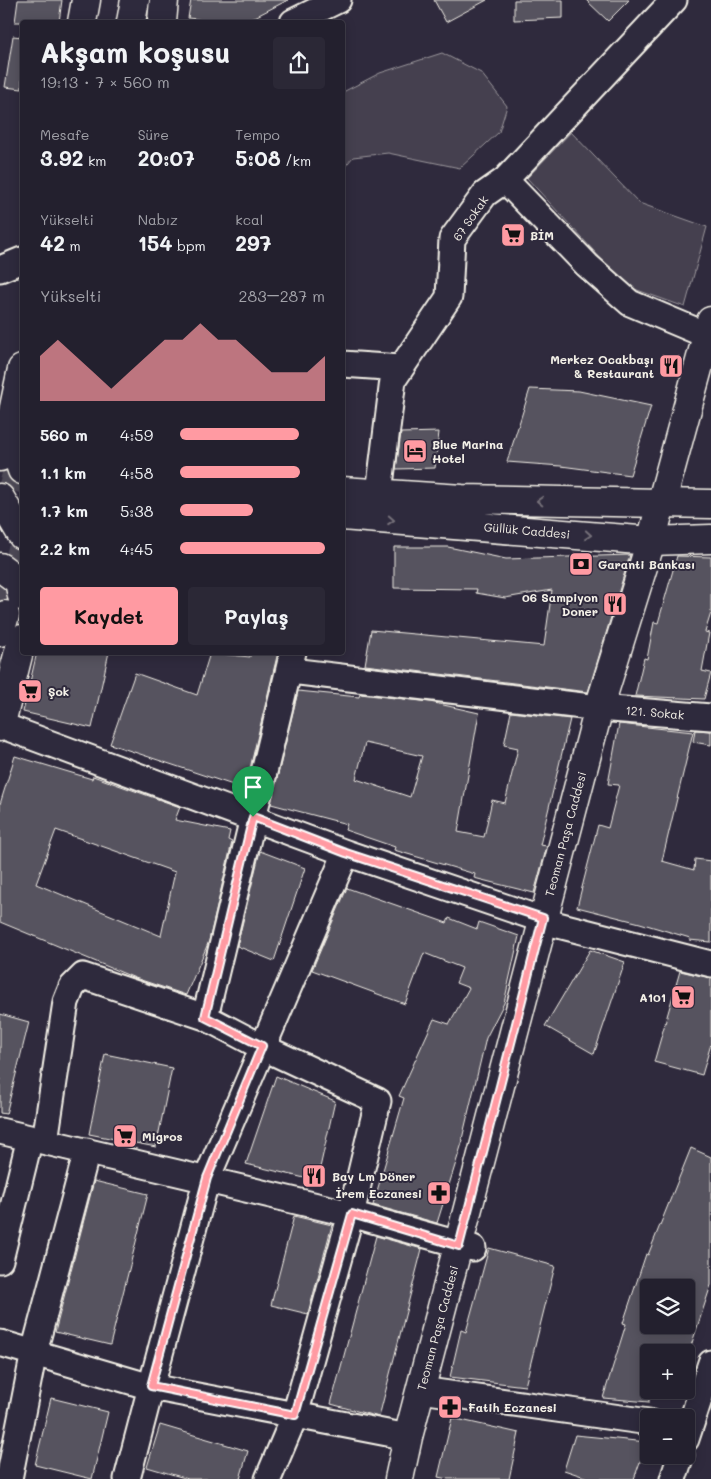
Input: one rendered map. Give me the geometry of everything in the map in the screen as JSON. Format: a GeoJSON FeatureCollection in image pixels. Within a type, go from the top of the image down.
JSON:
{"type":"FeatureCollection","features":[{"type":"Feature","properties":{"kind":"street"},"geometry":{"type":"LineString","coordinates":[[82,20],[86,0]]}},
{"type":"Feature","properties":{"kind":"street"},"geometry":{"type":"LineString","coordinates":[[101,20],[104,0]]}},
{"type":"Feature","properties":{"kind":"street"},"geometry":{"type":"LineString","coordinates":[[132,20],[135,0]]}},
{"type":"Feature","properties":{"kind":"street"},"geometry":{"type":"LineString","coordinates":[[162,20],[164,0]]}},
{"type":"Feature","properties":{"kind":"street"},"geometry":{"type":"LineString","coordinates":[[298,20],[338,0]]}},
{"type":"Feature","properties":{"kind":"street","name":"67 Sokak"},"geometry":{"type":"LineString","coordinates":[[379,493],[393,380],[449,297],[452,239],[485,194],[505,180],[674,0]]}},
{"type":"Feature","properties":{"kind":"street"},"geometry":{"type":"LineString","coordinates":[[505,180],[587,265],[630,302],[710,332]]}},
{"type":"Feature","properties":{"kind":"street"},"geometry":{"type":"LineString","coordinates":[[0,269],[20,261]]}},
{"type":"Feature","properties":{"kind":"street","name":"Teoman Paşa Caddesi"},"geometry":{"type":"LineString","coordinates":[[399,1479],[421,1390],[466,1247],[543,918],[599,708],[651,541],[710,332]]}},
{"type":"Feature","properties":{"kind":"street"},"geometry":{"type":"LineString","coordinates":[[345,364],[401,368]]}},
{"type":"Feature","properties":{"kind":"street"},"geometry":{"type":"LineString","coordinates":[[0,457],[20,388]]}},
{"type":"Feature","properties":{"kind":"street"},"geometry":{"type":"LineString","coordinates":[[9,431],[20,464]]}},
{"type":"Feature","properties":{"kind":"street"},"geometry":{"type":"LineString","coordinates":[[0,490],[20,491]]}},
{"type":"Feature","properties":{"kind":"street"},"geometry":{"type":"LineString","coordinates":[[345,491],[462,499],[661,505],[711,504]]}},
{"type":"Feature","properties":{"kind":"street","name":"Güllük Caddesi"},"geometry":{"type":"LineString","coordinates":[[345,516],[651,541],[711,539]]}},
{"type":"Feature","properties":{"kind":"street"},"geometry":{"type":"LineString","coordinates":[[0,567],[19,581],[9,614]]}},
{"type":"Feature","properties":{"kind":"street"},"geometry":{"type":"LineString","coordinates":[[20,647],[0,726],[253,817],[346,853],[543,918],[558,925],[711,964]]}},
{"type":"Feature","properties":{"kind":"street"},"geometry":{"type":"LineString","coordinates":[[205,1017],[292,662]]}},
{"type":"Feature","properties":{"kind":"street","name":"121. Sokak"},"geometry":{"type":"LineString","coordinates":[[292,662],[599,708],[711,717]]}},
{"type":"Feature","properties":{"kind":"street"},"geometry":{"type":"LineString","coordinates":[[128,1479],[207,1178],[346,853]]}},
{"type":"Feature","properties":{"kind":"street"},"geometry":{"type":"LineString","coordinates":[[0,1260],[38,1139],[66,1002],[72,986],[83,976],[205,1017],[378,1101],[352,1214],[295,1415],[268,1479]]}},
{"type":"Feature","properties":{"kind":"street"},"geometry":{"type":"LineString","coordinates":[[0,1131],[207,1178],[352,1214],[466,1247]]}},
{"type":"Feature","properties":{"kind":"street"},"geometry":{"type":"LineString","coordinates":[[9,1479],[34,1352],[87,1151]]}},
{"type":"Feature","properties":{"kind":"street"},"geometry":{"type":"LineString","coordinates":[[0,1344],[151,1386],[408,1437]]}},
{"type":"Feature","properties":{"kind":"street"},"geometry":{"type":"LineString","coordinates":[[695,1423],[711,1363]]}},
{"type":"Feature","properties":{"kind":"street"},"geometry":{"type":"LineString","coordinates":[[421,1390],[640,1421]]}},
{"type":"Feature","properties":{"kind":"street"},"geometry":{"type":"LineString","coordinates":[[673,1479],[678,1464]]}},
{"type":"Feature","properties":{"kind":"street"},"geometry":{"type":"LineString","coordinates":[[677,1479],[680,1464]]}},
{"type":"Feature","properties":{"kind":"shaded area"},"geometry":{"type":"Polygon","coordinates":[[[442,53],[481,73],[507,106],[499,132],[460,168],[388,153],[353,157],[345,167],[345,91],[380,73],[442,53]]]}},
{"type":"Feature","properties":{"kind":"shaded area"},"geometry":{"type":"Polygon","coordinates":[[[571,132],[639,203],[707,227],[685,307],[626,286],[527,178],[571,132]]]}},
{"type":"Feature","properties":{"kind":"building"},"geometry":{"type":"Polygon","coordinates":[[[18,0],[62,0],[59,20],[20,20],[20,22],[15,22],[18,0]]]}},
{"type":"Feature","properties":{"kind":"building"},"geometry":{"type":"Polygon","coordinates":[[[191,0],[288,0],[249,20],[188,18],[191,0]]]}},
{"type":"Feature","properties":{"kind":"building"},"geometry":{"type":"Polygon","coordinates":[[[434,0],[487,0],[446,22],[434,0]]]}},
{"type":"Feature","properties":{"kind":"building"},"geometry":{"type":"Polygon","coordinates":[[[514,0],[563,0],[563,18],[514,20],[514,0]]]}},
{"type":"Feature","properties":{"kind":"building"},"geometry":{"type":"Polygon","coordinates":[[[586,0],[629,0],[608,21],[586,0]]]}},
{"type":"Feature","properties":{"kind":"building"},"geometry":{"type":"Polygon","coordinates":[[[13,36],[20,37],[20,89],[5,87],[13,36]]]}},
{"type":"Feature","properties":{"kind":"building"},"geometry":{"type":"Polygon","coordinates":[[[530,389],[579,391],[651,406],[630,475],[561,466],[507,462],[530,389]]]}},
{"type":"Feature","properties":{"kind":"building","name":"Blue Marina Hotel"},"geometry":{"type":"Polygon","coordinates":[[[439,432],[435,468],[396,469],[401,433],[439,432]]]}},
{"type":"Feature","properties":{"kind":"building"},"geometry":{"type":"Polygon","coordinates":[[[394,547],[448,547],[506,559],[630,555],[588,692],[365,665],[371,630],[544,646],[552,590],[505,598],[476,593],[477,589],[394,588],[394,547]]]}},
{"type":"Feature","properties":{"kind":"building"},"geometry":{"type":"Polygon","coordinates":[[[677,556],[711,557],[711,613],[705,632],[709,633],[702,671],[711,673],[704,699],[635,696],[644,658],[647,659],[654,622],[658,623],[677,556]]]}},
{"type":"Feature","properties":{"kind":"building"},"geometry":{"type":"Polygon","coordinates":[[[36,655],[108,655],[92,728],[23,712],[36,655]]]}},
{"type":"Feature","properties":{"kind":"building"},"geometry":{"type":"Polygon","coordinates":[[[209,655],[250,657],[250,655],[277,655],[245,789],[110,744],[135,673],[197,695],[209,655]]]}},
{"type":"Feature","properties":{"kind":"building"},"geometry":{"type":"Polygon","coordinates":[[[298,691],[359,697],[360,694],[430,702],[479,713],[458,832],[484,837],[492,800],[505,803],[518,748],[504,745],[511,712],[570,719],[540,845],[547,846],[534,893],[474,878],[475,874],[394,850],[395,847],[345,830],[347,824],[271,804],[298,691]],[[365,743],[356,779],[410,797],[422,756],[365,743]]]}},
{"type":"Feature","properties":{"kind":"building"},"geometry":{"type":"Polygon","coordinates":[[[619,724],[693,732],[662,861],[694,870],[695,859],[711,861],[711,942],[689,940],[690,938],[640,923],[577,907],[598,825],[608,828],[619,785],[608,784],[619,724]]]}},
{"type":"Feature","properties":{"kind":"building"},"geometry":{"type":"Polygon","coordinates":[[[695,730],[711,731],[711,745],[693,742],[695,730]]]}},
{"type":"Feature","properties":{"kind":"building"},"geometry":{"type":"Polygon","coordinates":[[[15,756],[92,779],[93,776],[180,807],[175,820],[230,831],[228,840],[232,842],[209,941],[186,995],[135,978],[0,922],[0,804],[15,756]],[[56,830],[36,884],[161,936],[175,872],[56,830]]]}},
{"type":"Feature","properties":{"kind":"building"},"geometry":{"type":"Polygon","coordinates":[[[260,851],[305,868],[274,961],[237,946],[260,851]]]}},
{"type":"Feature","properties":{"kind":"building"},"geometry":{"type":"Polygon","coordinates":[[[347,888],[447,923],[449,918],[477,929],[479,922],[519,936],[504,1003],[486,1038],[463,1140],[437,1223],[373,1205],[404,1098],[399,1096],[434,1019],[449,1024],[469,988],[456,983],[462,968],[424,953],[405,1004],[312,970],[347,888]]]}},
{"type":"Feature","properties":{"kind":"building"},"geometry":{"type":"Polygon","coordinates":[[[590,950],[625,962],[594,1054],[545,1026],[590,950]]]}},
{"type":"Feature","properties":{"kind":"building"},"geometry":{"type":"Polygon","coordinates":[[[680,971],[711,978],[711,1044],[702,1075],[654,1062],[680,971]]]}},
{"type":"Feature","properties":{"kind":"building"},"geometry":{"type":"Polygon","coordinates":[[[0,1014],[29,1022],[6,1114],[0,1113],[0,1014]]]}},
{"type":"Feature","properties":{"kind":"building"},"geometry":{"type":"Polygon","coordinates":[[[105,1054],[172,1068],[156,1147],[89,1134],[105,1054]]]}},
{"type":"Feature","properties":{"kind":"building"},"geometry":{"type":"Polygon","coordinates":[[[276,1076],[335,1101],[317,1181],[246,1164],[276,1076]]]}},
{"type":"Feature","properties":{"kind":"building"},"geometry":{"type":"Polygon","coordinates":[[[691,1148],[711,1157],[711,1285],[695,1334],[695,1279],[640,1279],[640,1334],[695,1334],[692,1344],[640,1344],[640,1399],[649,1399],[649,1402],[603,1398],[626,1324],[623,1323],[646,1254],[648,1255],[691,1148]]]}},
{"type":"Feature","properties":{"kind":"building"},"geometry":{"type":"Polygon","coordinates":[[[94,1181],[148,1194],[110,1345],[55,1332],[94,1181]]]}},
{"type":"Feature","properties":{"kind":"building"},"geometry":{"type":"Polygon","coordinates":[[[294,1216],[332,1225],[308,1314],[271,1305],[294,1216]]]}},
{"type":"Feature","properties":{"kind":"building"},"geometry":{"type":"Polygon","coordinates":[[[376,1236],[422,1249],[379,1417],[331,1404],[376,1236]]]}},
{"type":"Feature","properties":{"kind":"building"},"geometry":{"type":"Polygon","coordinates":[[[489,1248],[555,1266],[525,1386],[450,1377],[461,1330],[466,1332],[489,1248]]]}},
{"type":"Feature","properties":{"kind":"building"},"geometry":{"type":"Polygon","coordinates":[[[51,1398],[108,1412],[92,1479],[35,1465],[51,1398]]]}},
{"type":"Feature","properties":{"kind":"building"},"geometry":{"type":"Polygon","coordinates":[[[452,1418],[519,1433],[509,1479],[448,1479],[438,1477],[452,1418]]]}},
{"type":"Feature","properties":{"kind":"building"},"geometry":{"type":"Polygon","coordinates":[[[160,1425],[248,1451],[240,1479],[188,1479],[147,1467],[160,1425]]]}},
{"type":"Feature","properties":{"kind":"building"},"geometry":{"type":"Polygon","coordinates":[[[575,1435],[640,1441],[640,1462],[634,1479],[591,1479],[564,1470],[575,1435]]]}},
{"type":"Feature","properties":{"kind":"tunnel"},"geometry":{"type":"LineString","coordinates":[[0,531],[20,461]]}},
{"type":"Feature","properties":{"kind":"tunnel"},"geometry":{"type":"LineString","coordinates":[[5,615],[20,557]]}},
{"type":"Feature","properties":{"kind":"place","name":"BİM"},"geometry":{"type":"Point","coordinates":[513,235]}},
{"type":"Feature","properties":{"kind":"place","name":"Merkez Ocakbaşı & Restaurant"},"geometry":{"type":"Point","coordinates":[671,366]}},
{"type":"Feature","properties":{"kind":"place","name":"Blue Marina Hotel"},"geometry":{"type":"Point","coordinates":[415,451]}},
{"type":"Feature","properties":{"kind":"place","name":"Garanti Bankası"},"geometry":{"type":"Point","coordinates":[581,564]}},
{"type":"Feature","properties":{"kind":"place","name":"06 Sampiyon Doner"},"geometry":{"type":"Point","coordinates":[615,604]}},
{"type":"Feature","properties":{"kind":"place","name":"Şok"},"geometry":{"type":"Point","coordinates":[30,691]}},
{"type":"Feature","properties":{"kind":"place","name":"A101"},"geometry":{"type":"Point","coordinates":[683,997]}},
{"type":"Feature","properties":{"kind":"place","name":"Migros"},"geometry":{"type":"Point","coordinates":[125,1136]}},
{"type":"Feature","properties":{"kind":"place","name":"Bay Lm Döner"},"geometry":{"type":"Point","coordinates":[314,1176]}},
{"type":"Feature","properties":{"kind":"place","name":"İrem Eczanesi"},"geometry":{"type":"Point","coordinates":[439,1193]}},
{"type":"Feature","properties":{"kind":"place","name":"Fatih Eczanesi"},"geometry":{"type":"Point","coordinates":[450,1407]}},
{"type":"Feature","properties":{"kind":"route"},"geometry":{"type":"LineString","coordinates":[[253,817],[346,853],[543,918],[459,1246],[352,1214],[295,1415],[151,1386],[207,1178],[262,1046],[205,1017],[253,817]]}}]}
